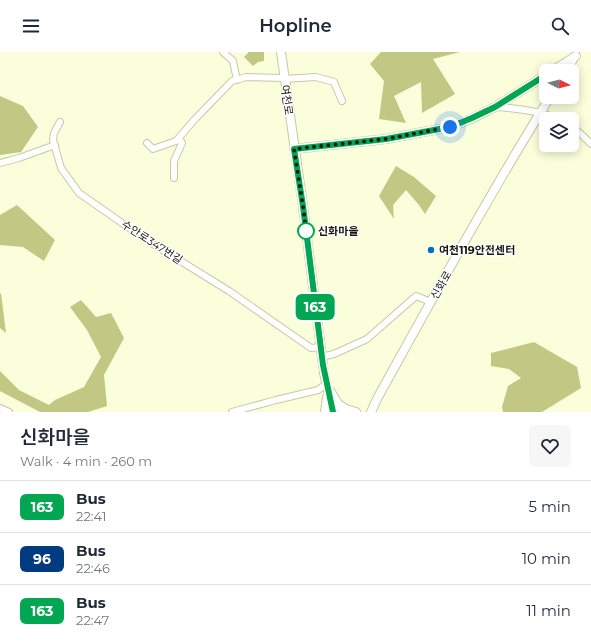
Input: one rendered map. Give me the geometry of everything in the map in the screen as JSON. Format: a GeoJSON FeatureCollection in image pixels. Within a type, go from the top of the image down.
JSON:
{"type":"FeatureCollection","features":[{"type":"Feature","properties":{"kind":"main road","name":"여천로"},"geometry":{"type":"LineString","coordinates":[[280,52],[303,206],[320,347],[326,384],[333,412]]}},
{"type":"Feature","properties":{"kind":"main road"},"geometry":{"type":"LineString","coordinates":[[562,64],[577,54]]}},
{"type":"Feature","properties":{"kind":"main road"},"geometry":{"type":"LineString","coordinates":[[571,64],[577,54]]}},
{"type":"Feature","properties":{"kind":"main road"},"geometry":{"type":"LineString","coordinates":[[294,149],[386,139],[450,127],[495,107],[539,79]]}},
{"type":"Feature","properties":{"kind":"main road","name":"신화로"},"geometry":{"type":"LineString","coordinates":[[541,112],[546,104]]}},
{"type":"Feature","properties":{"kind":"main road","name":"신화로"},"geometry":{"type":"LineString","coordinates":[[371,412],[518,148],[539,115]]}},
{"type":"Feature","properties":{"kind":"main road"},"geometry":{"type":"LineString","coordinates":[[324,373],[329,387],[343,412]]}},
{"type":"Feature","properties":{"kind":"main road"},"geometry":{"type":"LineString","coordinates":[[325,412],[327,396],[326,384]]}},
{"type":"Feature","properties":{"kind":"main road"},"geometry":{"type":"LineString","coordinates":[[360,412],[368,409],[378,397]]}},
{"type":"Feature","properties":{"kind":"main road"},"geometry":{"type":"LineString","coordinates":[[336,400],[341,406],[356,412]]}},
{"type":"Feature","properties":{"kind":"street"},"geometry":{"type":"LineString","coordinates":[[223,52],[233,61],[237,80]]}},
{"type":"Feature","properties":{"kind":"street"},"geometry":{"type":"LineString","coordinates":[[147,143],[153,149],[176,141],[232,81],[246,77],[284,79],[316,77],[334,82],[342,101]]}},
{"type":"Feature","properties":{"kind":"street"},"geometry":{"type":"LineString","coordinates":[[495,107],[541,112]]}},
{"type":"Feature","properties":{"kind":"street"},"geometry":{"type":"LineString","coordinates":[[0,163],[55,145],[53,140],[54,133],[60,122]]}},
{"type":"Feature","properties":{"kind":"street"},"geometry":{"type":"LineString","coordinates":[[579,132],[591,144]]}},
{"type":"Feature","properties":{"kind":"street"},"geometry":{"type":"LineString","coordinates":[[174,178],[174,161],[182,142],[179,138]]}},
{"type":"Feature","properties":{"kind":"street","name":"수안로347번길"},"geometry":{"type":"LineString","coordinates":[[55,145],[61,168],[79,193],[145,239],[229,291],[311,348],[320,347]]}},
{"type":"Feature","properties":{"kind":"street"},"geometry":{"type":"LineString","coordinates":[[322,357],[334,354],[367,339],[416,296],[431,302]]}},
{"type":"Feature","properties":{"kind":"street"},"geometry":{"type":"LineString","coordinates":[[232,412],[318,390],[326,384]]}},
{"type":"Feature","properties":{"kind":"street"},"geometry":{"type":"LineString","coordinates":[[0,408],[9,412]]}},
{"type":"Feature","properties":{"kind":"green space"},"geometry":{"type":"Polygon","coordinates":[[[248,52],[264,52],[264,61],[258,62],[253,66],[244,57],[248,52]]]}},
{"type":"Feature","properties":{"kind":"green space"},"geometry":{"type":"Polygon","coordinates":[[[381,52],[460,52],[433,59],[455,94],[422,113],[421,82],[394,96],[406,123],[379,119],[384,81],[370,64],[381,52]]]}},
{"type":"Feature","properties":{"kind":"green space"},"geometry":{"type":"Polygon","coordinates":[[[0,96],[23,106],[38,127],[21,152],[0,155],[0,96]]]}},
{"type":"Feature","properties":{"kind":"green space"},"geometry":{"type":"Polygon","coordinates":[[[396,166],[414,177],[436,196],[425,214],[406,190],[393,205],[394,219],[379,196],[396,166]]]}},
{"type":"Feature","properties":{"kind":"green space"},"geometry":{"type":"Polygon","coordinates":[[[17,205],[55,240],[44,261],[23,247],[0,245],[0,215],[17,205]]]}},
{"type":"Feature","properties":{"kind":"green space"},"geometry":{"type":"Polygon","coordinates":[[[1,293],[6,333],[0,328],[1,293]]]}},
{"type":"Feature","properties":{"kind":"green space"},"geometry":{"type":"Polygon","coordinates":[[[81,300],[96,317],[111,313],[124,338],[104,375],[107,406],[88,412],[40,412],[0,391],[0,371],[19,390],[49,405],[55,400],[84,387],[101,357],[87,330],[70,307],[81,300]]]}},
{"type":"Feature","properties":{"kind":"green space"},"geometry":{"type":"Polygon","coordinates":[[[534,342],[577,367],[581,388],[542,412],[503,412],[502,407],[508,386],[521,378],[509,369],[491,366],[491,353],[534,342]]]}},
{"type":"Feature","properties":{"kind":"bus line","name":"163"},"geometry":{"type":"LineString","coordinates":[[333,412],[324,373],[303,206],[294,149],[386,139],[450,127],[495,107],[539,79]]}},
{"type":"Feature","properties":{"kind":"place","name":"신화마을"},"geometry":{"type":"Point","coordinates":[306,231]}},
{"type":"Feature","properties":{"kind":"place","name":"여천119안전센터"},"geometry":{"type":"Point","coordinates":[431,250]}},
{"type":"Feature","properties":{"kind":"route"},"geometry":{"type":"LineString","coordinates":[[306,231],[307,237],[294,149],[386,139],[450,127]]}}]}
